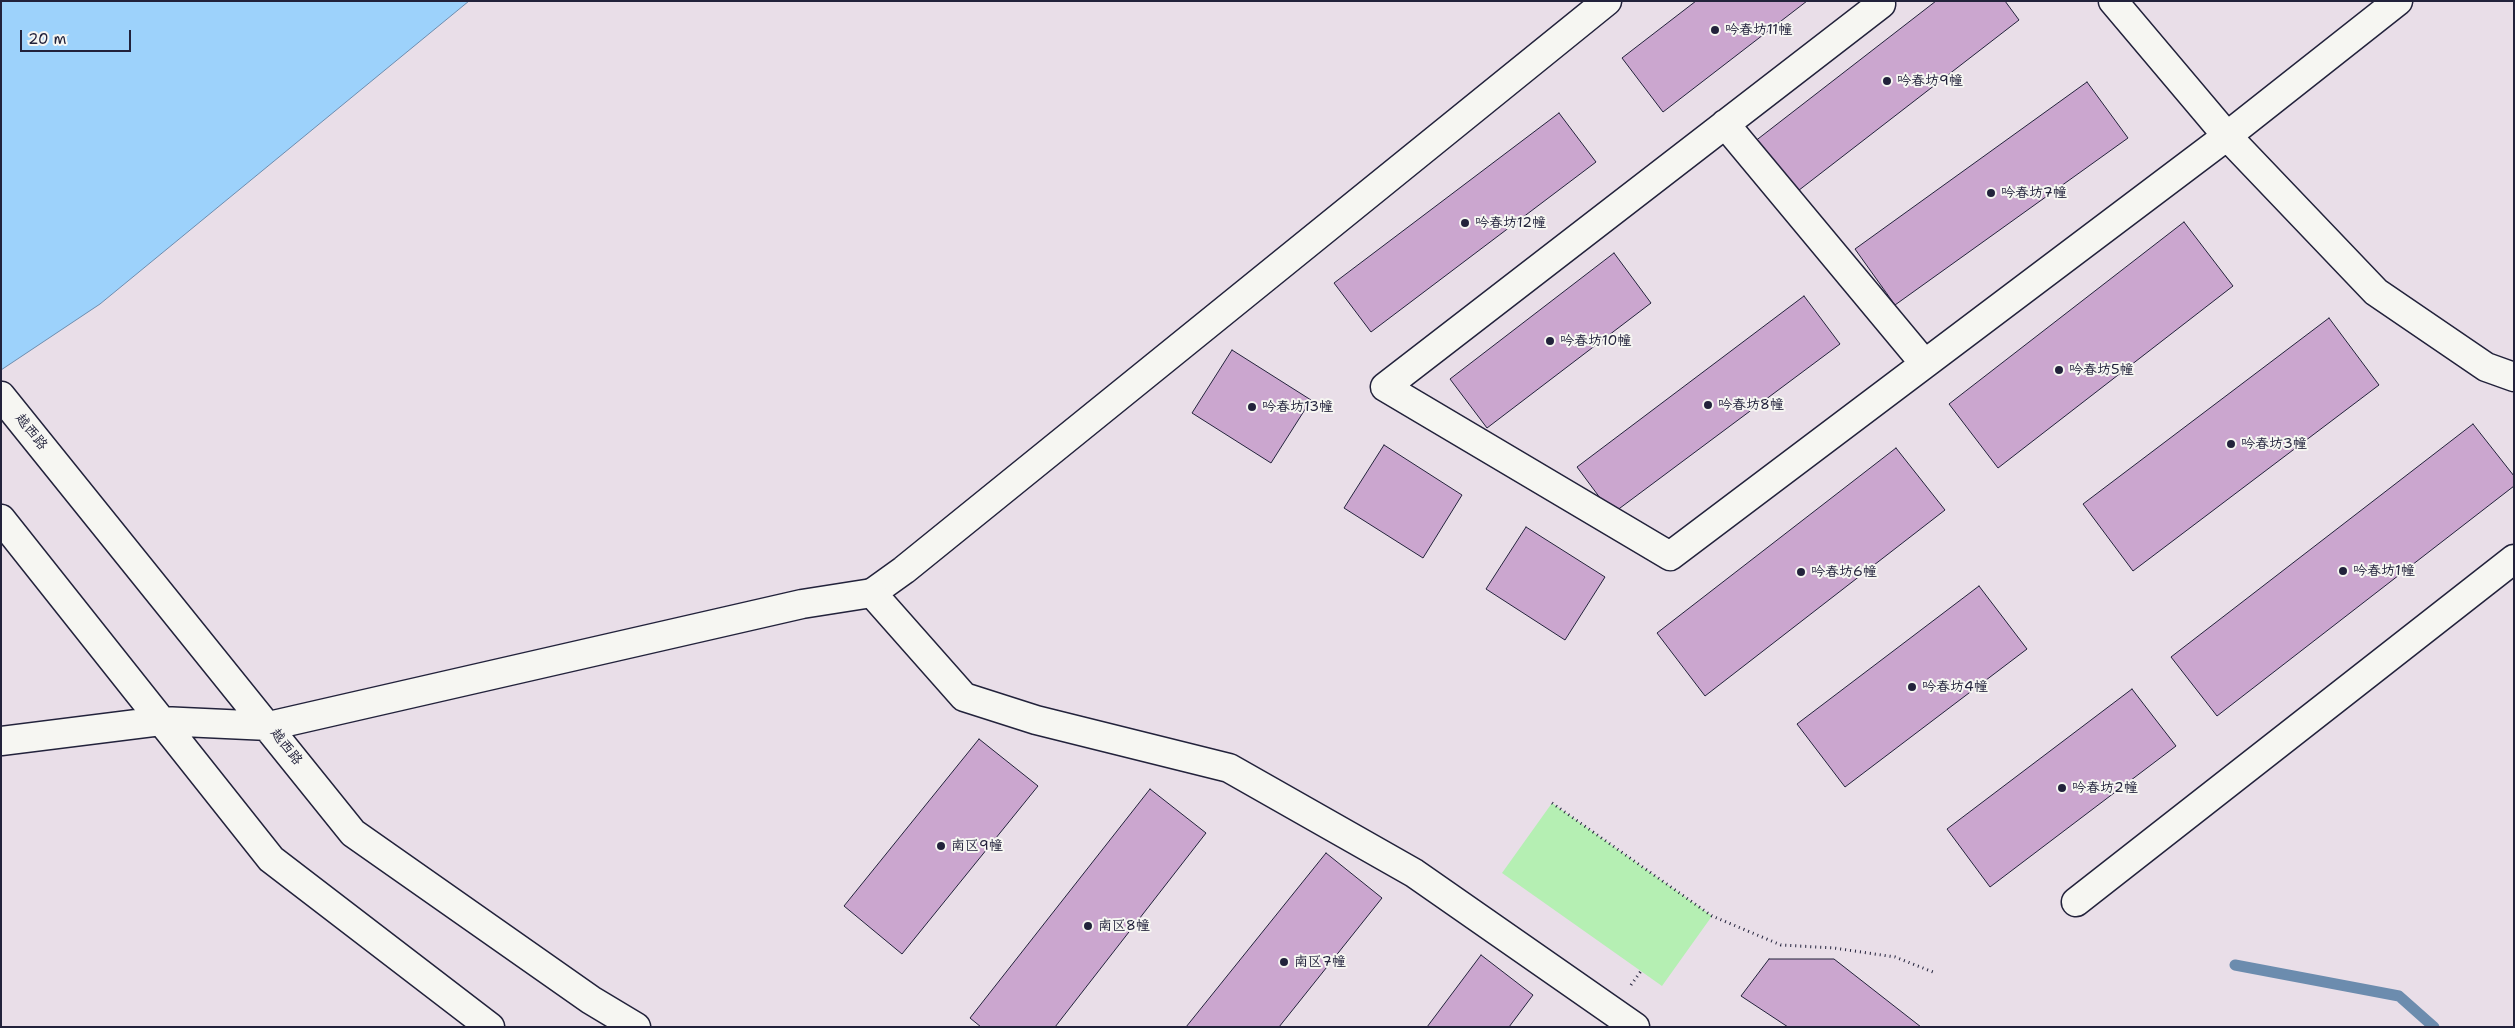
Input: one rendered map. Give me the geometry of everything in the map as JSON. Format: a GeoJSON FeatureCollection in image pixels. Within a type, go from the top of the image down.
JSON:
{"type":"FeatureCollection","features":[{"type":"Feature","properties":{"kind":"street"},"geometry":{"type":"LineString","coordinates":[[1,741],[161,721],[269,726],[802,604],[872,593],[904,570],[1607,1]]}},
{"type":"Feature","properties":{"kind":"street"},"geometry":{"type":"LineString","coordinates":[[2114,1],[2227,136],[2376,292],[2486,367],[2514,377]]}},
{"type":"Feature","properties":{"kind":"street"},"geometry":{"type":"LineString","coordinates":[[1881,4],[1385,387],[1670,556],[1924,362],[2227,136],[2398,1]]}},
{"type":"Feature","properties":{"kind":"street"},"geometry":{"type":"LineString","coordinates":[[1725,124],[1924,362]]}},
{"type":"Feature","properties":{"kind":"street","name":"越西路"},"geometry":{"type":"LineString","coordinates":[[1,396],[354,833],[591,1000],[636,1027]]}},
{"type":"Feature","properties":{"kind":"street"},"geometry":{"type":"LineString","coordinates":[[1,519],[271,859],[490,1027]]}},
{"type":"Feature","properties":{"kind":"street"},"geometry":{"type":"LineString","coordinates":[[2076,902],[2514,558]]}},
{"type":"Feature","properties":{"kind":"street"},"geometry":{"type":"LineString","coordinates":[[872,593],[964,697],[1036,720],[1229,768],[1414,872],[1635,1027]]}},
{"type":"Feature","properties":{"kind":"path"},"geometry":{"type":"LineString","coordinates":[[1552,803],[1712,916],[1781,945],[1834,948],[1895,957],[1933,972]]}},
{"type":"Feature","properties":{"kind":"green space"},"geometry":{"type":"Polygon","coordinates":[[[1552,803],[1712,916],[1662,986],[1502,873],[1552,803]]]}},
{"type":"Feature","properties":{"kind":"water"},"geometry":{"type":"Polygon","coordinates":[[[1,1],[469,1],[100,304],[1,370],[1,1]]]}},
{"type":"Feature","properties":{"kind":"building","name":"吟春坊11幢"},"geometry":{"type":"Polygon","coordinates":[[[1696,1],[1807,1],[1663,112],[1622,58],[1696,1]]]}},
{"type":"Feature","properties":{"kind":"building","name":"吟春坊9幢"},"geometry":{"type":"Polygon","coordinates":[[[1936,1],[2005,1],[2019,20],[1794,194],[1754,142],[1936,1]]]}},
{"type":"Feature","properties":{"kind":"building","name":"吟春坊7幢"},"geometry":{"type":"Polygon","coordinates":[[[2087,82],[2128,138],[1895,305],[1855,249],[2087,82]]]}},
{"type":"Feature","properties":{"kind":"building","name":"吟春坊12幢"},"geometry":{"type":"Polygon","coordinates":[[[1559,113],[1596,162],[1371,332],[1334,283],[1559,113]]]}},
{"type":"Feature","properties":{"kind":"building","name":"吟春坊5幢"},"geometry":{"type":"Polygon","coordinates":[[[2184,222],[2233,286],[1998,468],[1949,404],[2184,222]]]}},
{"type":"Feature","properties":{"kind":"building","name":"吟春坊10幢"},"geometry":{"type":"Polygon","coordinates":[[[1614,253],[1651,303],[1487,428],[1450,379],[1614,253]]]}},
{"type":"Feature","properties":{"kind":"building","name":"吟春坊8幢"},"geometry":{"type":"Polygon","coordinates":[[[1804,296],[1840,344],[1612,514],[1577,467],[1804,296]]]}},
{"type":"Feature","properties":{"kind":"building","name":"吟春坊3幢"},"geometry":{"type":"Polygon","coordinates":[[[2329,318],[2379,385],[2133,571],[2083,504],[2329,318]]]}},
{"type":"Feature","properties":{"kind":"building","name":"吟春坊13幢"},"geometry":{"type":"Polygon","coordinates":[[[1232,350],[1311,400],[1271,463],[1192,413],[1232,350]]]}},
{"type":"Feature","properties":{"kind":"building","name":"吟春坊1幢"},"geometry":{"type":"Polygon","coordinates":[[[2473,424],[2514,476],[2514,486],[2217,716],[2171,657],[2473,424]]]}},
{"type":"Feature","properties":{"kind":"building"},"geometry":{"type":"Polygon","coordinates":[[[1384,445],[1462,495],[1423,558],[1344,508],[1384,445]]]}},
{"type":"Feature","properties":{"kind":"building","name":"吟春坊6幢"},"geometry":{"type":"Polygon","coordinates":[[[1896,448],[1945,510],[1705,696],[1657,633],[1896,448]]]}},
{"type":"Feature","properties":{"kind":"building"},"geometry":{"type":"Polygon","coordinates":[[[1526,527],[1605,577],[1565,640],[1486,589],[1526,527]]]}},
{"type":"Feature","properties":{"kind":"building","name":"吟春坊4幢"},"geometry":{"type":"Polygon","coordinates":[[[1979,586],[2027,649],[1845,787],[1797,724],[1979,586]]]}},
{"type":"Feature","properties":{"kind":"building","name":"吟春坊2幢"},"geometry":{"type":"Polygon","coordinates":[[[2132,689],[2176,746],[1990,887],[1947,829],[2132,689]]]}},
{"type":"Feature","properties":{"kind":"building","name":"南区9幢"},"geometry":{"type":"Polygon","coordinates":[[[979,739],[1038,786],[902,954],[844,906],[979,739]]]}},
{"type":"Feature","properties":{"kind":"building","name":"南区8幢"},"geometry":{"type":"Polygon","coordinates":[[[1150,789],[1206,833],[1055,1027],[981,1027],[970,1018],[1150,789]]]}},
{"type":"Feature","properties":{"kind":"building","name":"南区7幢"},"geometry":{"type":"Polygon","coordinates":[[[1326,853],[1382,898],[1279,1027],[1186,1027],[1326,853]]]}},
{"type":"Feature","properties":{"kind":"building"},"geometry":{"type":"Polygon","coordinates":[[[1481,955],[1533,995],[1509,1027],[1427,1027],[1481,955]]]}},
{"type":"Feature","properties":{"kind":"building"},"geometry":{"type":"Polygon","coordinates":[[[1769,959],[1834,959],[1921,1027],[1788,1027],[1741,996],[1769,959]]]}},
{"type":"Feature","properties":{"kind":"waterway"},"geometry":{"type":"LineString","coordinates":[[2235,965],[2399,996],[2434,1027]]}},
{"type":"Feature","properties":{"kind":"place","name":"吟春坊11幢"},"geometry":{"type":"Point","coordinates":[1715,30]}},
{"type":"Feature","properties":{"kind":"place","name":"吟春坊9幢"},"geometry":{"type":"Point","coordinates":[1887,81]}},
{"type":"Feature","properties":{"kind":"place","name":"吟春坊7幢"},"geometry":{"type":"Point","coordinates":[1991,193]}},
{"type":"Feature","properties":{"kind":"place","name":"吟春坊12幢"},"geometry":{"type":"Point","coordinates":[1465,223]}},
{"type":"Feature","properties":{"kind":"place","name":"吟春坊10幢"},"geometry":{"type":"Point","coordinates":[1550,341]}},
{"type":"Feature","properties":{"kind":"place","name":"吟春坊5幢"},"geometry":{"type":"Point","coordinates":[2059,370]}},
{"type":"Feature","properties":{"kind":"place","name":"吟春坊8幢"},"geometry":{"type":"Point","coordinates":[1708,405]}},
{"type":"Feature","properties":{"kind":"place","name":"吟春坊13幢"},"geometry":{"type":"Point","coordinates":[1252,407]}},
{"type":"Feature","properties":{"kind":"place","name":"吟春坊3幢"},"geometry":{"type":"Point","coordinates":[2231,444]}},
{"type":"Feature","properties":{"kind":"place","name":"吟春坊1幢"},"geometry":{"type":"Point","coordinates":[2343,571]}},
{"type":"Feature","properties":{"kind":"place","name":"吟春坊6幢"},"geometry":{"type":"Point","coordinates":[1801,572]}},
{"type":"Feature","properties":{"kind":"place","name":"吟春坊4幢"},"geometry":{"type":"Point","coordinates":[1912,687]}},
{"type":"Feature","properties":{"kind":"place","name":"吟春坊2幢"},"geometry":{"type":"Point","coordinates":[2062,788]}},
{"type":"Feature","properties":{"kind":"place","name":"南区9幢"},"geometry":{"type":"Point","coordinates":[941,846]}},
{"type":"Feature","properties":{"kind":"place","name":"南区8幢"},"geometry":{"type":"Point","coordinates":[1088,926]}},
{"type":"Feature","properties":{"kind":"place","name":"南区7幢"},"geometry":{"type":"Point","coordinates":[1284,962]}}]}
